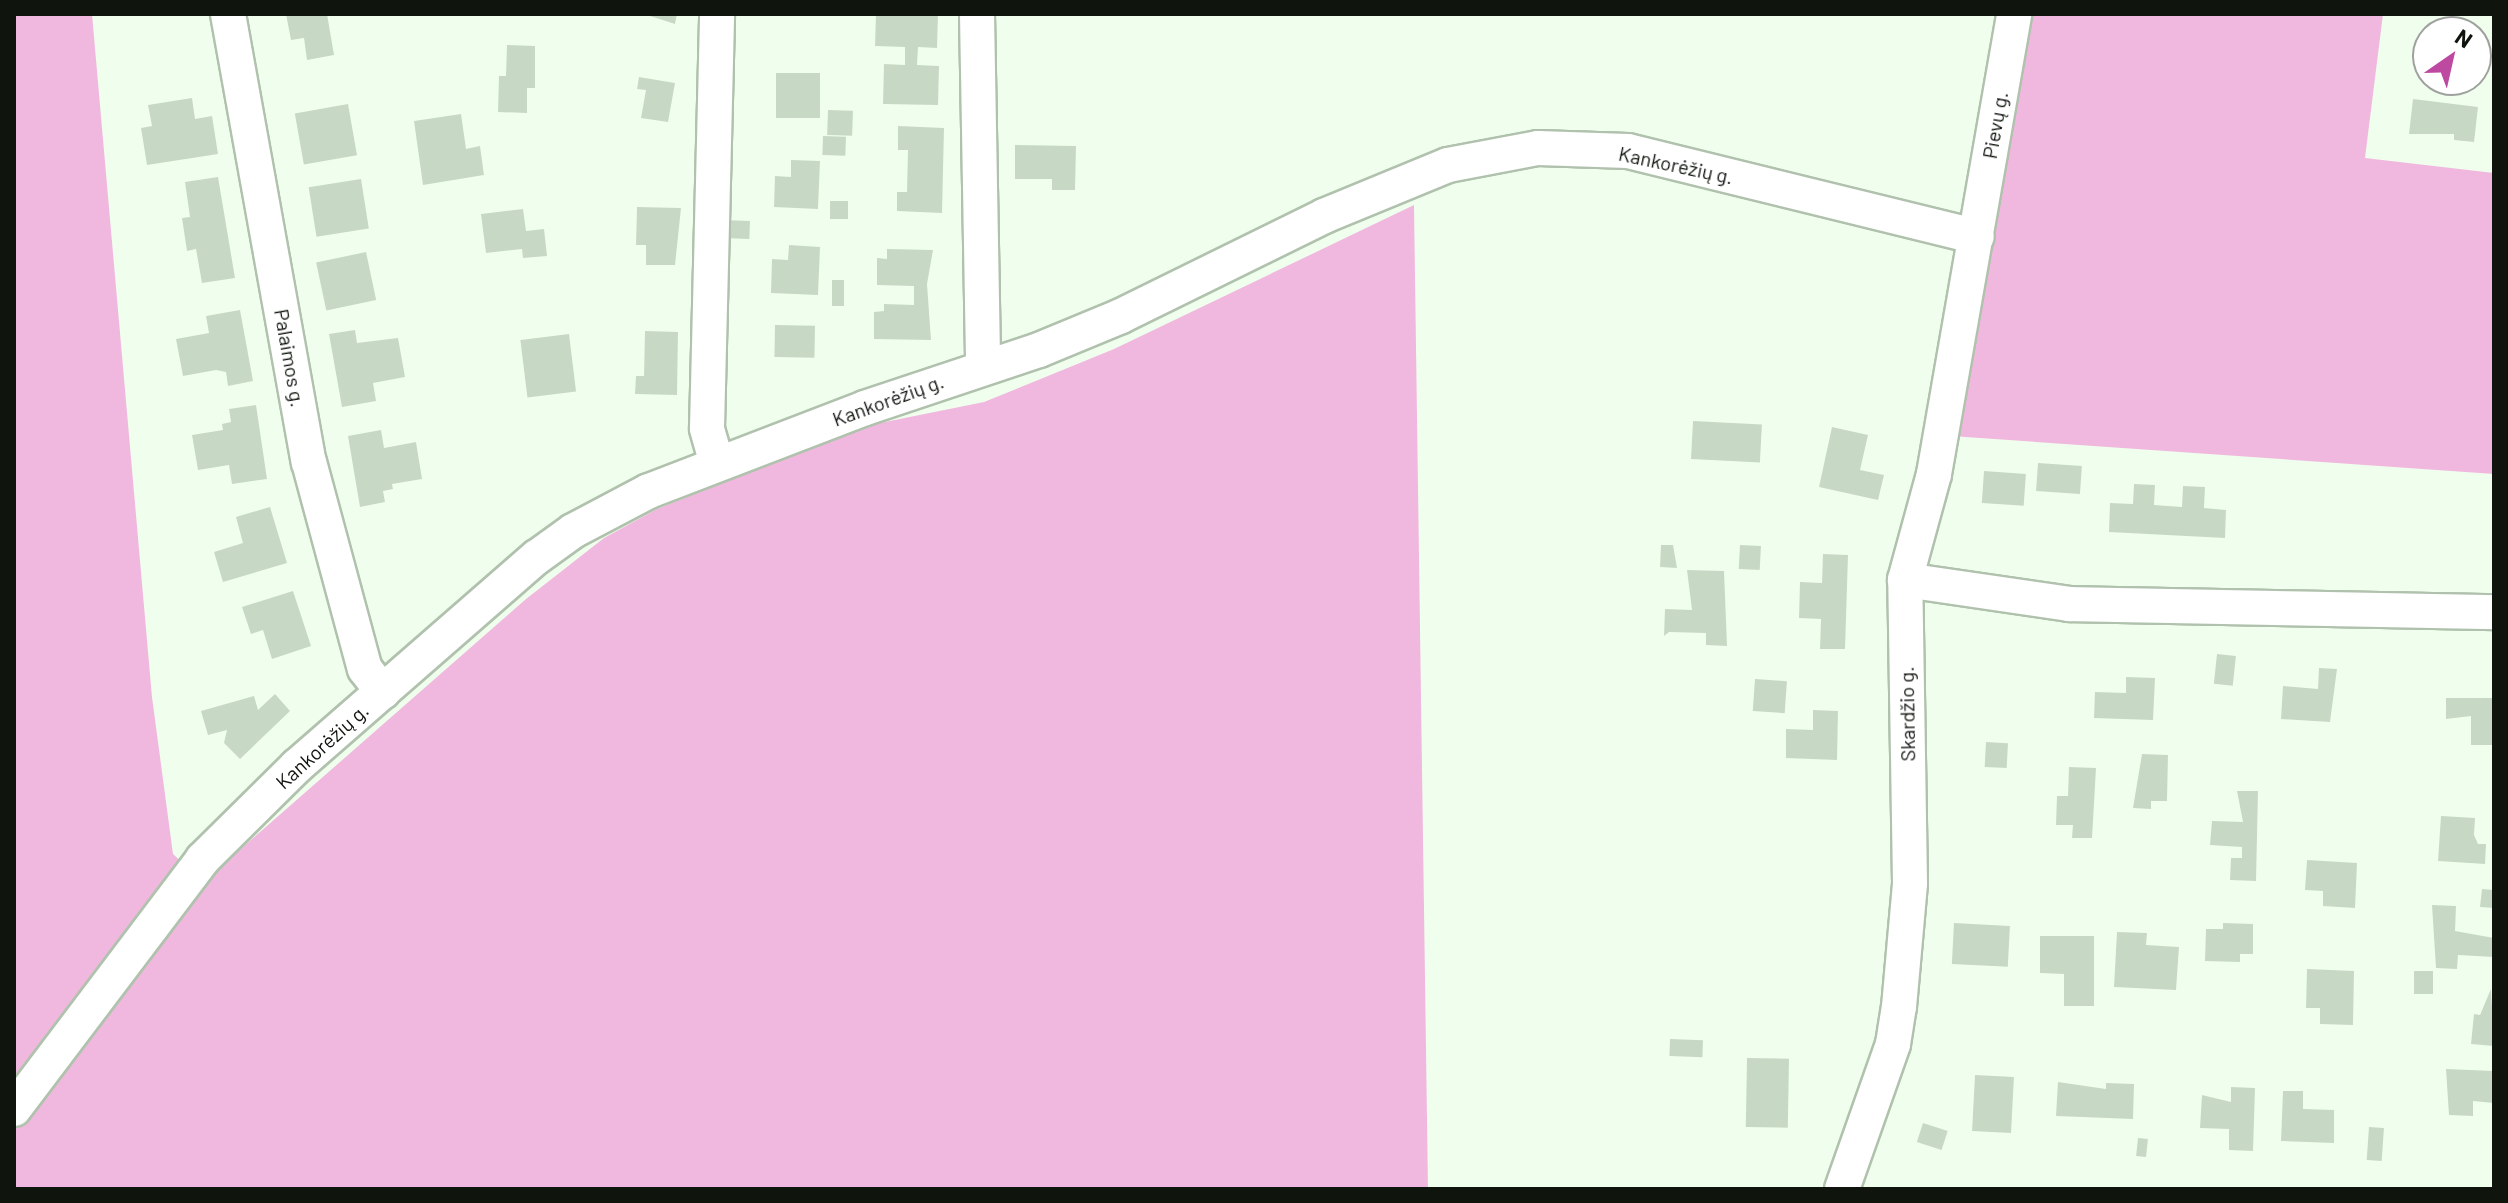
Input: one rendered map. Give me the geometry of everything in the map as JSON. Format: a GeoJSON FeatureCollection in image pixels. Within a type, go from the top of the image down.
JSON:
{"type":"FeatureCollection","features":[{"type":"Feature","properties":{"kind":"street","name":"Palaimos g."},"geometry":{"type":"LineString","coordinates":[[228,14],[309,462],[365,669],[383,692]]}},
{"type":"Feature","properties":{"kind":"street"},"geometry":{"type":"LineString","coordinates":[[717,14],[707,428],[717,464]]}},
{"type":"Feature","properties":{"kind":"street"},"geometry":{"type":"LineString","coordinates":[[977,14],[983,366]]}},
{"type":"Feature","properties":{"kind":"street","name":"Pievų g."},"geometry":{"type":"LineString","coordinates":[[1977,237],[2014,14]]}},
{"type":"Feature","properties":{"kind":"street","name":"Kankorėžių g."},"geometry":{"type":"LineString","coordinates":[[14,1109],[203,859],[297,766],[573,531],[649,491],[1121,316],[1324,216],[1448,165],[1538,148],[1628,151],[1977,237]]}},
{"type":"Feature","properties":{"kind":"street","name":"Skardžio g."},"geometry":{"type":"LineString","coordinates":[[1842,1189],[1893,1044],[1899,1007],[1910,883],[1905,580],[1934,474],[1977,237]]}},
{"type":"Feature","properties":{"kind":"street"},"geometry":{"type":"LineString","coordinates":[[1905,580],[2069,604],[2494,612]]}},
{"type":"Feature","properties":{"kind":"shaded area"},"geometry":{"type":"Polygon","coordinates":[[[14,14],[92,14],[152,697],[173,854],[203,882],[526,599],[604,538],[657,509],[865,426],[984,402],[1114,349],[1414,205],[1428,1189],[14,1189],[14,14]]]}},
{"type":"Feature","properties":{"kind":"shaded area"},"geometry":{"type":"Polygon","coordinates":[[[2022,14],[2383,14],[2365,158],[2494,173],[2494,474],[1951,436],[2022,14]]]}},
{"type":"Feature","properties":{"kind":"building"},"geometry":{"type":"Polygon","coordinates":[[[286,14],[327,14],[334,55],[307,60],[304,38],[291,40],[286,14]]]}},
{"type":"Feature","properties":{"kind":"building"},"geometry":{"type":"Polygon","coordinates":[[[644,14],[677,14],[675,24],[644,14]]]}},
{"type":"Feature","properties":{"kind":"building"},"geometry":{"type":"Polygon","coordinates":[[[876,14],[938,14],[937,48],[918,47],[917,65],[939,66],[938,105],[883,104],[884,64],[905,65],[905,47],[875,46],[876,14]]]}},
{"type":"Feature","properties":{"kind":"building"},"geometry":{"type":"Polygon","coordinates":[[[507,45],[535,46],[535,88],[527,88],[527,113],[498,112],[499,76],[506,76],[507,45]]]}},
{"type":"Feature","properties":{"kind":"building"},"geometry":{"type":"Polygon","coordinates":[[[776,73],[820,73],[820,118],[776,118],[776,73]]]}},
{"type":"Feature","properties":{"kind":"building"},"geometry":{"type":"Polygon","coordinates":[[[639,77],[675,83],[668,122],[641,118],[646,90],[637,89],[639,77]]]}},
{"type":"Feature","properties":{"kind":"building"},"geometry":{"type":"Polygon","coordinates":[[[192,98],[195,119],[212,116],[218,154],[147,165],[141,128],[152,126],[148,105],[192,98]]]}},
{"type":"Feature","properties":{"kind":"building"},"geometry":{"type":"Polygon","coordinates":[[[2413,99],[2478,107],[2474,142],[2454,140],[2454,134],[2409,134],[2413,99]]]}},
{"type":"Feature","properties":{"kind":"building"},"geometry":{"type":"Polygon","coordinates":[[[348,104],[357,155],[304,165],[295,113],[348,104]]]}},
{"type":"Feature","properties":{"kind":"building"},"geometry":{"type":"Polygon","coordinates":[[[828,110],[853,111],[852,136],[827,135],[828,110]]]}},
{"type":"Feature","properties":{"kind":"building"},"geometry":{"type":"Polygon","coordinates":[[[461,114],[466,149],[480,146],[484,175],[423,185],[414,121],[461,114]]]}},
{"type":"Feature","properties":{"kind":"building"},"geometry":{"type":"Polygon","coordinates":[[[898,126],[944,128],[942,213],[897,211],[897,192],[907,192],[908,150],[898,150],[898,126]]]}},
{"type":"Feature","properties":{"kind":"building"},"geometry":{"type":"Polygon","coordinates":[[[823,136],[846,137],[845,156],[822,155],[823,136]]]}},
{"type":"Feature","properties":{"kind":"building"},"geometry":{"type":"Polygon","coordinates":[[[1015,145],[1076,146],[1075,190],[1052,190],[1052,179],[1015,179],[1015,145]]]}},
{"type":"Feature","properties":{"kind":"building"},"geometry":{"type":"Polygon","coordinates":[[[791,160],[820,161],[818,209],[774,207],[775,176],[791,177],[791,160]]]}},
{"type":"Feature","properties":{"kind":"building"},"geometry":{"type":"Polygon","coordinates":[[[218,177],[235,278],[202,283],[196,249],[187,251],[182,218],[190,217],[185,182],[218,177]]]}},
{"type":"Feature","properties":{"kind":"building"},"geometry":{"type":"Polygon","coordinates":[[[361,179],[369,228],[316,237],[309,187],[361,179]]]}},
{"type":"Feature","properties":{"kind":"building"},"geometry":{"type":"Polygon","coordinates":[[[830,201],[848,201],[848,219],[830,219],[830,201]]]}},
{"type":"Feature","properties":{"kind":"building"},"geometry":{"type":"Polygon","coordinates":[[[637,207],[681,208],[675,265],[646,265],[646,245],[636,245],[637,207]]]}},
{"type":"Feature","properties":{"kind":"building"},"geometry":{"type":"Polygon","coordinates":[[[523,209],[526,231],[544,229],[547,256],[523,258],[522,249],[486,253],[481,214],[523,209]]]}},
{"type":"Feature","properties":{"kind":"building"},"geometry":{"type":"Polygon","coordinates":[[[722,220],[750,221],[749,239],[721,238],[722,220]]]}},
{"type":"Feature","properties":{"kind":"building"},"geometry":{"type":"Polygon","coordinates":[[[789,245],[820,247],[818,295],[771,293],[772,259],[788,260],[789,245]]]}},
{"type":"Feature","properties":{"kind":"building"},"geometry":{"type":"Polygon","coordinates":[[[887,249],[933,250],[927,284],[931,340],[874,339],[874,312],[884,311],[884,304],[914,305],[914,286],[877,285],[877,258],[887,259],[887,249]]]}},
{"type":"Feature","properties":{"kind":"building"},"geometry":{"type":"Polygon","coordinates":[[[366,252],[376,300],[326,311],[316,263],[366,252]]]}},
{"type":"Feature","properties":{"kind":"building"},"geometry":{"type":"Polygon","coordinates":[[[832,280],[844,280],[844,306],[832,306],[832,280]]]}},
{"type":"Feature","properties":{"kind":"building"},"geometry":{"type":"Polygon","coordinates":[[[240,310],[253,381],[228,386],[226,372],[216,370],[183,376],[176,339],[209,333],[206,316],[240,310]]]}},
{"type":"Feature","properties":{"kind":"building"},"geometry":{"type":"Polygon","coordinates":[[[775,325],[815,326],[814,358],[774,357],[775,325]]]}},
{"type":"Feature","properties":{"kind":"building"},"geometry":{"type":"Polygon","coordinates":[[[355,330],[357,343],[398,338],[405,377],[373,383],[376,401],[342,407],[329,334],[355,330]]]}},
{"type":"Feature","properties":{"kind":"building"},"geometry":{"type":"Polygon","coordinates":[[[645,331],[678,332],[677,395],[635,394],[636,376],[644,376],[645,331]]]}},
{"type":"Feature","properties":{"kind":"building"},"geometry":{"type":"Polygon","coordinates":[[[569,334],[576,392],[527,398],[520,340],[569,334]]]}},
{"type":"Feature","properties":{"kind":"building"},"geometry":{"type":"Polygon","coordinates":[[[256,405],[267,479],[232,484],[229,465],[198,470],[192,435],[223,430],[222,424],[231,422],[229,409],[256,405]]]}},
{"type":"Feature","properties":{"kind":"building"},"geometry":{"type":"Polygon","coordinates":[[[1693,421],[1762,425],[1760,463],[1691,459],[1693,421]]]}},
{"type":"Feature","properties":{"kind":"building"},"geometry":{"type":"Polygon","coordinates":[[[1832,427],[1868,435],[1860,470],[1884,475],[1878,500],[1819,487],[1832,427]]]}},
{"type":"Feature","properties":{"kind":"building"},"geometry":{"type":"Polygon","coordinates":[[[381,430],[384,448],[416,442],[422,479],[392,484],[393,489],[383,491],[385,502],[360,507],[348,436],[381,430]]]}},
{"type":"Feature","properties":{"kind":"building"},"geometry":{"type":"Polygon","coordinates":[[[2038,463],[2082,466],[2080,494],[2036,491],[2038,463]]]}},
{"type":"Feature","properties":{"kind":"building"},"geometry":{"type":"Polygon","coordinates":[[[1984,471],[2026,474],[2024,506],[1982,503],[1984,471]]]}},
{"type":"Feature","properties":{"kind":"building"},"geometry":{"type":"Polygon","coordinates":[[[2134,484],[2155,485],[2154,505],[2182,507],[2183,486],[2205,487],[2204,508],[2226,510],[2225,538],[2109,532],[2110,503],[2133,504],[2134,484]]]}},
{"type":"Feature","properties":{"kind":"building"},"geometry":{"type":"Polygon","coordinates":[[[270,507],[287,563],[223,582],[214,552],[243,543],[236,517],[270,507]]]}},
{"type":"Feature","properties":{"kind":"building"},"geometry":{"type":"Polygon","coordinates":[[[1661,545],[1673,545],[1677,568],[1660,567],[1661,545]]]}},
{"type":"Feature","properties":{"kind":"building"},"geometry":{"type":"Polygon","coordinates":[[[1740,545],[1761,546],[1760,570],[1739,569],[1740,545]]]}},
{"type":"Feature","properties":{"kind":"building"},"geometry":{"type":"Polygon","coordinates":[[[1823,554],[1848,555],[1845,649],[1820,649],[1821,619],[1799,618],[1800,582],[1822,583],[1823,554]]]}},
{"type":"Feature","properties":{"kind":"building"},"geometry":{"type":"Polygon","coordinates":[[[1687,570],[1724,571],[1727,646],[1706,645],[1706,633],[1669,632],[1664,636],[1665,609],[1692,610],[1687,570]]]}},
{"type":"Feature","properties":{"kind":"building"},"geometry":{"type":"Polygon","coordinates":[[[293,591],[311,646],[272,659],[263,630],[251,634],[242,607],[293,591]]]}},
{"type":"Feature","properties":{"kind":"building"},"geometry":{"type":"Polygon","coordinates":[[[2217,654],[2236,656],[2233,686],[2214,684],[2217,654]]]}},
{"type":"Feature","properties":{"kind":"building"},"geometry":{"type":"Polygon","coordinates":[[[2319,668],[2337,669],[2330,722],[2281,719],[2283,686],[2318,689],[2319,668]]]}},
{"type":"Feature","properties":{"kind":"building"},"geometry":{"type":"Polygon","coordinates":[[[2126,677],[2155,678],[2153,720],[2094,718],[2095,692],[2126,693],[2126,677]]]}},
{"type":"Feature","properties":{"kind":"building"},"geometry":{"type":"Polygon","coordinates":[[[1755,679],[1787,681],[1785,713],[1753,711],[1755,679]]]}},
{"type":"Feature","properties":{"kind":"building"},"geometry":{"type":"Polygon","coordinates":[[[275,694],[290,711],[240,759],[224,743],[227,730],[208,735],[201,711],[254,696],[258,710],[275,694]]]}},
{"type":"Feature","properties":{"kind":"building"},"geometry":{"type":"Polygon","coordinates":[[[2446,698],[2494,698],[2494,745],[2471,745],[2471,716],[2446,719],[2446,698]]]}},
{"type":"Feature","properties":{"kind":"building"},"geometry":{"type":"Polygon","coordinates":[[[1813,710],[1838,711],[1837,760],[1786,758],[1786,729],[1813,730],[1813,710]]]}},
{"type":"Feature","properties":{"kind":"building"},"geometry":{"type":"Polygon","coordinates":[[[1986,742],[2008,743],[2007,768],[1985,767],[1986,742]]]}},
{"type":"Feature","properties":{"kind":"building"},"geometry":{"type":"Polygon","coordinates":[[[2142,754],[2168,755],[2167,801],[2151,801],[2151,809],[2133,808],[2142,754]]]}},
{"type":"Feature","properties":{"kind":"building"},"geometry":{"type":"Polygon","coordinates":[[[2069,767],[2096,768],[2092,838],[2072,838],[2073,825],[2056,825],[2057,796],[2068,796],[2069,767]]]}},
{"type":"Feature","properties":{"kind":"building"},"geometry":{"type":"Polygon","coordinates":[[[2237,791],[2258,791],[2256,881],[2230,880],[2231,858],[2242,858],[2242,847],[2210,845],[2212,821],[2243,822],[2237,791]]]}},
{"type":"Feature","properties":{"kind":"building"},"geometry":{"type":"Polygon","coordinates":[[[2441,816],[2475,818],[2474,835],[2478,844],[2486,844],[2485,864],[2438,861],[2441,816]]]}},
{"type":"Feature","properties":{"kind":"building"},"geometry":{"type":"Polygon","coordinates":[[[2307,860],[2357,863],[2355,908],[2323,906],[2323,891],[2305,890],[2307,860]]]}},
{"type":"Feature","properties":{"kind":"building"},"geometry":{"type":"Polygon","coordinates":[[[2482,889],[2494,890],[2494,908],[2480,907],[2482,889]]]}},
{"type":"Feature","properties":{"kind":"building"},"geometry":{"type":"Polygon","coordinates":[[[2432,905],[2456,906],[2455,931],[2494,938],[2494,957],[2458,955],[2457,969],[2436,968],[2432,905]]]}},
{"type":"Feature","properties":{"kind":"building"},"geometry":{"type":"Polygon","coordinates":[[[1954,923],[2010,926],[2008,967],[1952,964],[1954,923]]]}},
{"type":"Feature","properties":{"kind":"building"},"geometry":{"type":"Polygon","coordinates":[[[2223,923],[2253,924],[2253,954],[2240,954],[2240,962],[2205,961],[2206,929],[2223,929],[2223,923]]]}},
{"type":"Feature","properties":{"kind":"building"},"geometry":{"type":"Polygon","coordinates":[[[2117,932],[2147,933],[2146,945],[2179,947],[2176,990],[2114,987],[2117,932]]]}},
{"type":"Feature","properties":{"kind":"building"},"geometry":{"type":"Polygon","coordinates":[[[2040,936],[2094,936],[2094,1006],[2064,1006],[2064,974],[2040,973],[2040,936]]]}},
{"type":"Feature","properties":{"kind":"building"},"geometry":{"type":"Polygon","coordinates":[[[2307,969],[2354,971],[2353,1025],[2320,1024],[2320,1008],[2306,1008],[2307,969]]]}},
{"type":"Feature","properties":{"kind":"building"},"geometry":{"type":"Polygon","coordinates":[[[2414,971],[2433,971],[2433,994],[2414,994],[2414,971]]]}},
{"type":"Feature","properties":{"kind":"building"},"geometry":{"type":"Polygon","coordinates":[[[2491,989],[2494,1046],[2471,1044],[2474,1014],[2480,1015],[2491,989]]]}},
{"type":"Feature","properties":{"kind":"building"},"geometry":{"type":"Polygon","coordinates":[[[1670,1039],[1703,1040],[1702,1057],[1669,1056],[1670,1039]]]}},
{"type":"Feature","properties":{"kind":"building"},"geometry":{"type":"Polygon","coordinates":[[[1747,1058],[1789,1059],[1788,1128],[1746,1127],[1747,1058]]]}},
{"type":"Feature","properties":{"kind":"building"},"geometry":{"type":"Polygon","coordinates":[[[2446,1069],[2494,1071],[2494,1103],[2473,1101],[2473,1116],[2449,1115],[2446,1069]]]}},
{"type":"Feature","properties":{"kind":"building"},"geometry":{"type":"Polygon","coordinates":[[[1975,1075],[2014,1077],[2011,1133],[1972,1131],[1975,1075]]]}},
{"type":"Feature","properties":{"kind":"building"},"geometry":{"type":"Polygon","coordinates":[[[2058,1082],[2106,1089],[2106,1083],[2134,1084],[2133,1119],[2056,1116],[2058,1082]]]}},
{"type":"Feature","properties":{"kind":"building"},"geometry":{"type":"Polygon","coordinates":[[[2231,1087],[2255,1088],[2253,1151],[2229,1150],[2229,1129],[2200,1128],[2202,1095],[2231,1102],[2231,1087]]]}},
{"type":"Feature","properties":{"kind":"building"},"geometry":{"type":"Polygon","coordinates":[[[2283,1091],[2303,1091],[2303,1109],[2334,1110],[2334,1143],[2281,1141],[2283,1091]]]}},
{"type":"Feature","properties":{"kind":"building"},"geometry":{"type":"Polygon","coordinates":[[[1923,1123],[1948,1131],[1942,1150],[1917,1142],[1923,1123]]]}},
{"type":"Feature","properties":{"kind":"building"},"geometry":{"type":"Polygon","coordinates":[[[2369,1127],[2384,1128],[2382,1161],[2367,1160],[2369,1127]]]}},
{"type":"Feature","properties":{"kind":"building"},"geometry":{"type":"Polygon","coordinates":[[[2138,1138],[2148,1139],[2146,1157],[2136,1156],[2138,1138]]]}}]}
